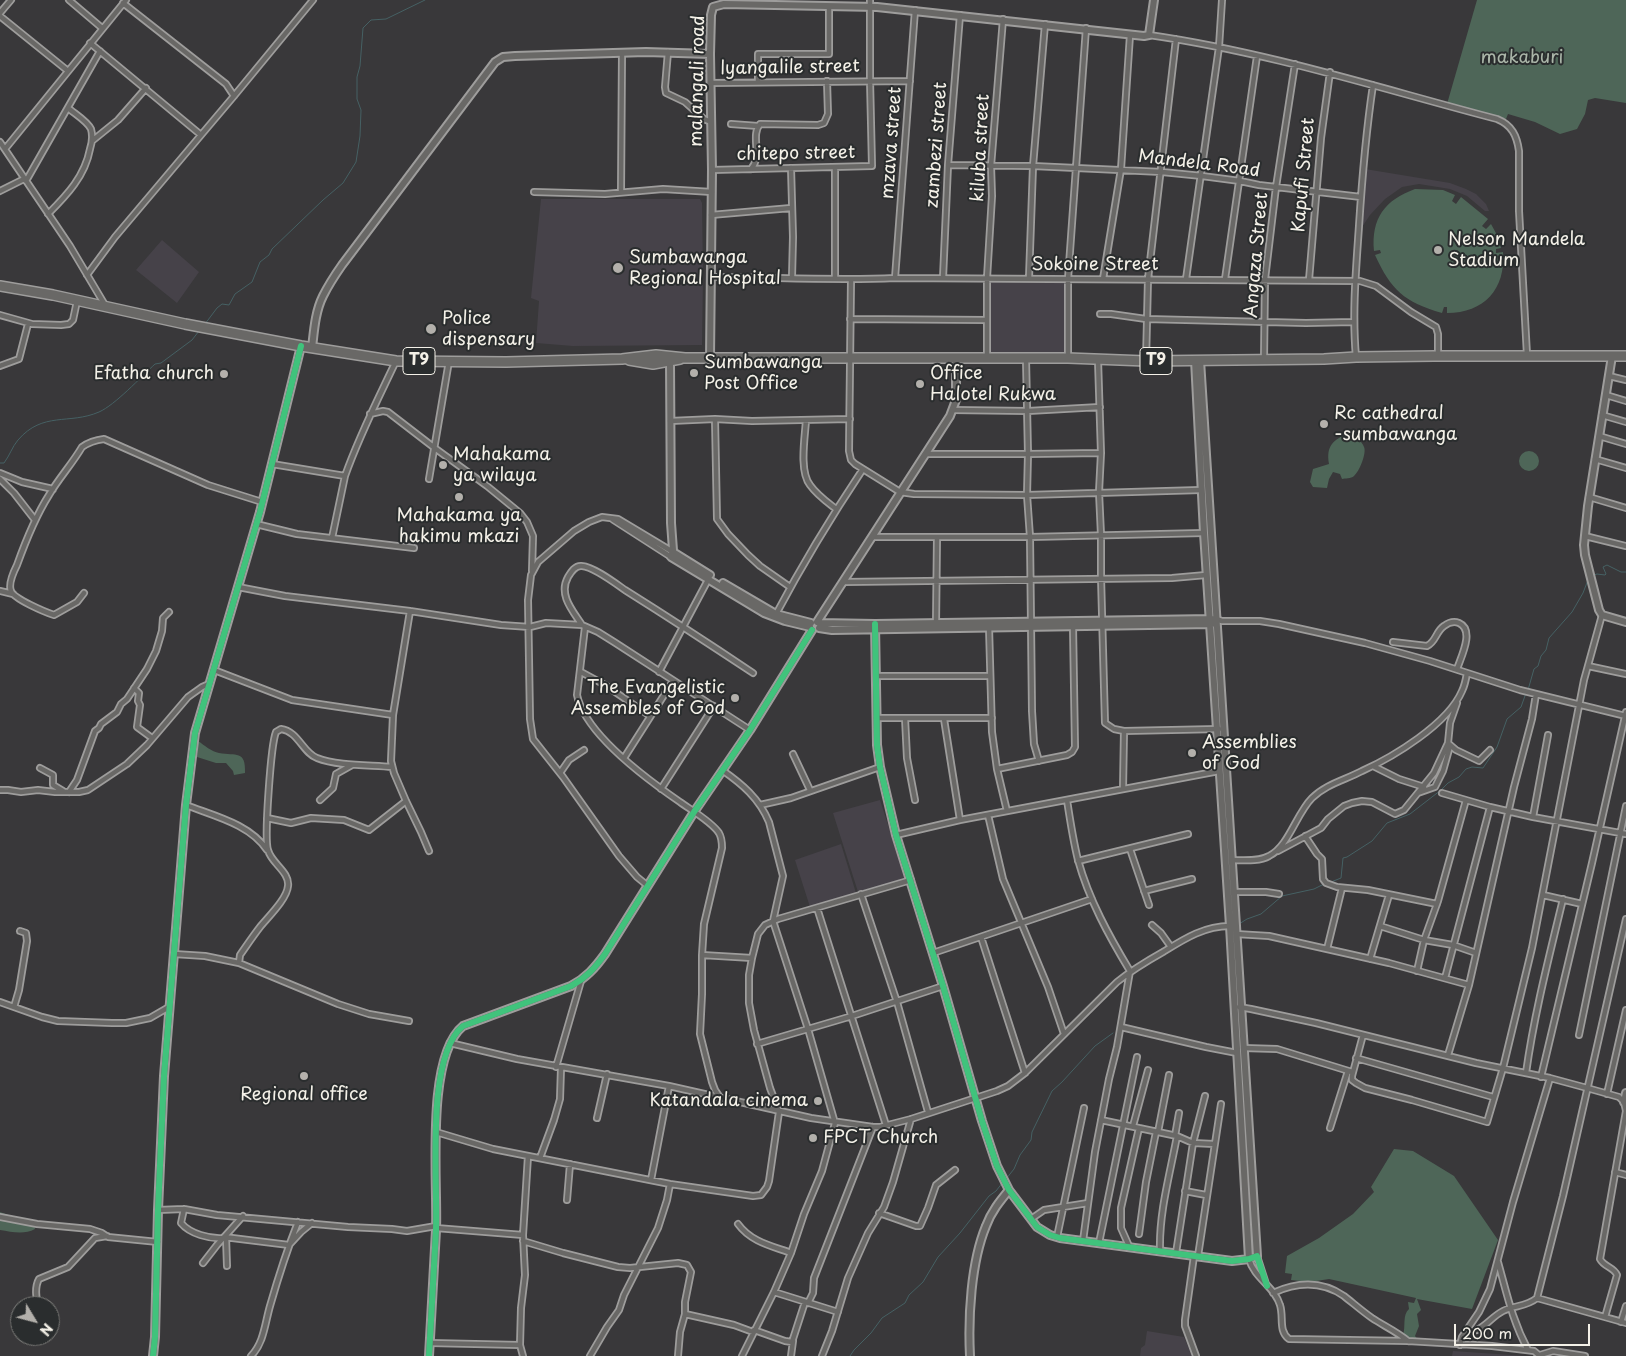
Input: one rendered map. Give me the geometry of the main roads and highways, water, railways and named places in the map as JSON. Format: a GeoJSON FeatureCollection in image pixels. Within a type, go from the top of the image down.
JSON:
{"type":"FeatureCollection","features":[{"type":"Feature","properties":{"kind":"highway","name":"T9"},"geometry":{"type":"LineString","coordinates":[[0,286],[105,305],[185,324],[301,346],[396,361],[506,362],[685,358],[1068,358],[1146,361],[1527,355],[1626,356]]}},
{"type":"Feature","properties":{"kind":"highway","name":"T9"},"geometry":{"type":"LineString","coordinates":[[655,359],[670,362],[685,358]]}},
{"type":"Feature","properties":{"kind":"waterway"},"geometry":{"type":"LineString","coordinates":[[205,324],[217,308],[222,304],[229,305],[235,294],[252,282],[260,262],[343,183],[356,162],[361,110],[357,99],[357,77],[360,66],[363,28],[371,20],[386,19],[425,0]]}},
{"type":"Feature","properties":{"kind":"waterway"},"geometry":{"type":"LineString","coordinates":[[0,463],[4,463],[18,440],[37,425],[88,416],[99,412],[120,397],[155,364],[161,363],[192,340],[199,331]]}},
{"type":"Feature","properties":{"kind":"waterway"},"geometry":{"type":"LineString","coordinates":[[1594,575],[1605,575],[1603,567],[1607,565],[1621,572],[1626,572]]}},
{"type":"Feature","properties":{"kind":"waterway"},"geometry":{"type":"LineString","coordinates":[[1528,690],[1534,669],[1538,666],[1541,656],[1546,650],[1549,638],[1572,612],[1588,580]]}},
{"type":"Feature","properties":{"kind":"waterway"},"geometry":{"type":"LineString","coordinates":[[1327,882],[1341,878],[1343,858],[1372,841],[1387,823],[1410,814],[1448,783],[1459,777],[1466,769],[1472,767],[1483,768],[1497,747],[1507,719],[1521,707],[1526,693]]}},
{"type":"Feature","properties":{"kind":"waterway"},"geometry":{"type":"LineString","coordinates":[[1239,924],[1261,914],[1282,896],[1314,889],[1324,884]]}},
{"type":"Feature","properties":{"kind":"waterway"},"geometry":{"type":"LineString","coordinates":[[1006,1179],[1031,1140],[1032,1132],[1052,1091],[1095,1046],[1113,1033]]}},
{"type":"Feature","properties":{"kind":"waterway"},"geometry":{"type":"LineString","coordinates":[[850,1356],[882,1318],[905,1303],[909,1295],[923,1282],[938,1257],[1003,1182]]}},
{"type":"Feature","properties":{"kind":"place","name":"Nelson Mandela Stadium"},"geometry":{"type":"Point","coordinates":[1438,250]}},
{"type":"Feature","properties":{"kind":"place","name":"Sumbawanga Regional Hospital"},"geometry":{"type":"Point","coordinates":[618,268]}},
{"type":"Feature","properties":{"kind":"place","name":"Police dispensary"},"geometry":{"type":"Point","coordinates":[431,329]}},
{"type":"Feature","properties":{"kind":"place","name":"Sumbawanga Post Office"},"geometry":{"type":"Point","coordinates":[694,373]}},
{"type":"Feature","properties":{"kind":"place","name":"Efatha church"},"geometry":{"type":"Point","coordinates":[224,374]}},
{"type":"Feature","properties":{"kind":"place","name":"Office Halotel Rukwa"},"geometry":{"type":"Point","coordinates":[920,384]}},
{"type":"Feature","properties":{"kind":"place","name":"Rc cathedral -sumbawanga"},"geometry":{"type":"Point","coordinates":[1324,424]}},
{"type":"Feature","properties":{"kind":"place","name":"Mahakama ya wilaya"},"geometry":{"type":"Point","coordinates":[443,465]}},
{"type":"Feature","properties":{"kind":"place","name":"Mahakama ya hakimu mkazi"},"geometry":{"type":"Point","coordinates":[459,497]}},
{"type":"Feature","properties":{"kind":"place","name":"The Evangelistic Assembles of God"},"geometry":{"type":"Point","coordinates":[735,698]}},
{"type":"Feature","properties":{"kind":"place","name":"Assemblies of God"},"geometry":{"type":"Point","coordinates":[1192,753]}},
{"type":"Feature","properties":{"kind":"place","name":"Regional office"},"geometry":{"type":"Point","coordinates":[304,1076]}},
{"type":"Feature","properties":{"kind":"place","name":"Katandala cinema"},"geometry":{"type":"Point","coordinates":[818,1101]}},
{"type":"Feature","properties":{"kind":"place","name":"FPCT Church"},"geometry":{"type":"Point","coordinates":[813,1138]}},
{"type":"Feature","properties":{"kind":"park label","name":"makaburi"},"geometry":{"type":"Point","coordinates":[1522,58]}}]}
